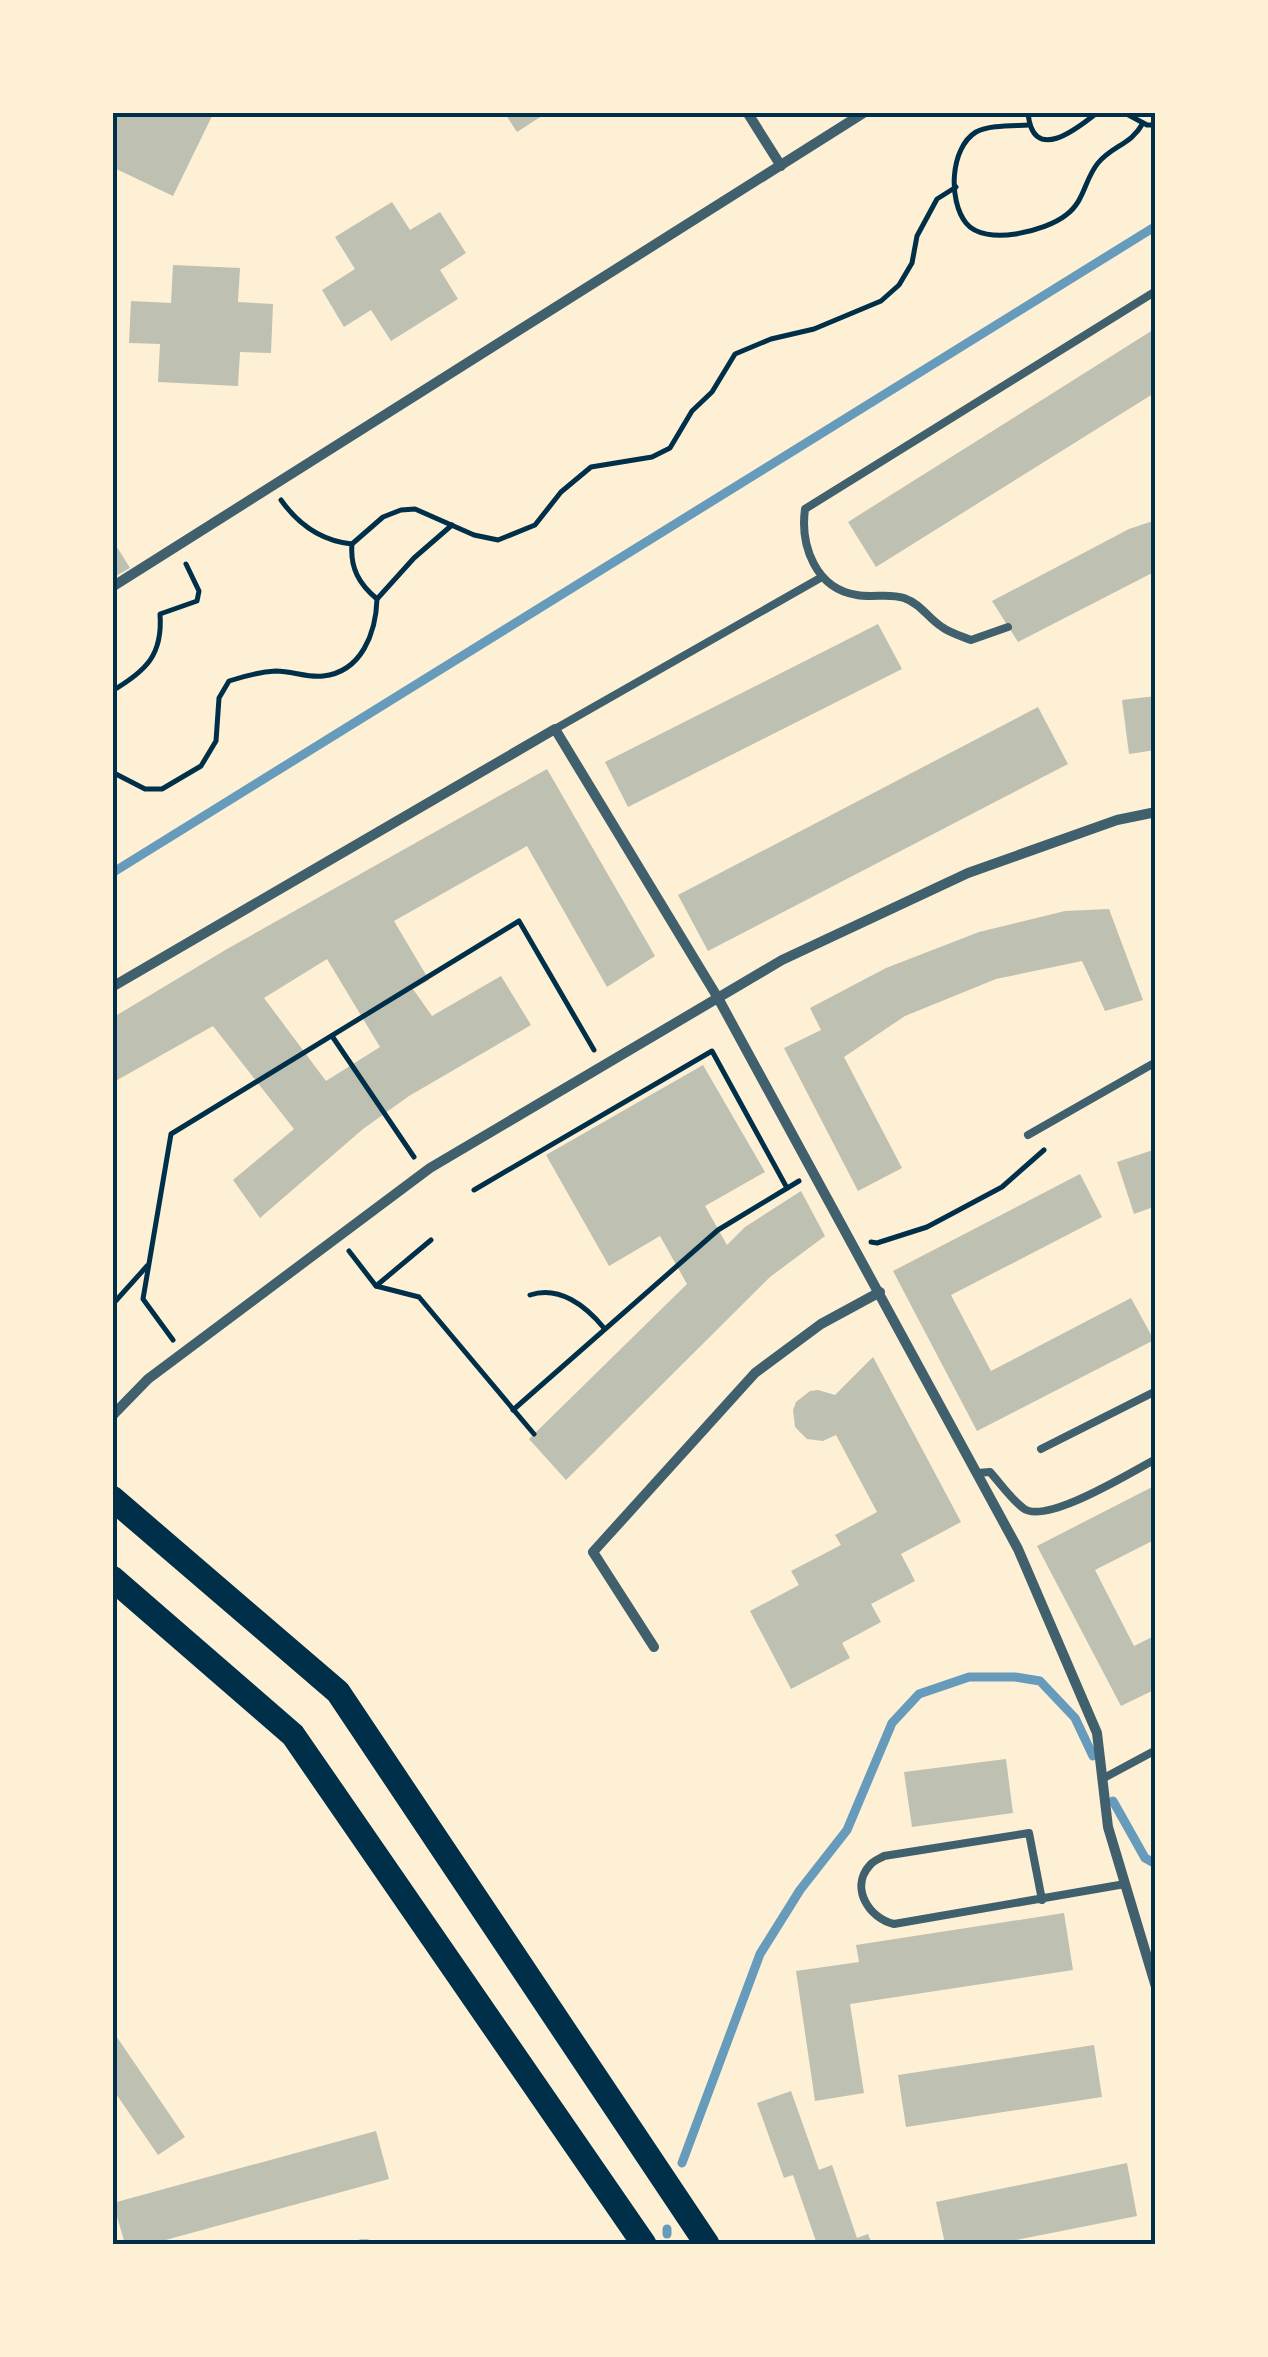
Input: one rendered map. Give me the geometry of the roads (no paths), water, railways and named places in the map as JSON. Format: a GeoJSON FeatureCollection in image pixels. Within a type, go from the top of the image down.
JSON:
{"type":"FeatureCollection","features":[{"type":"Feature","properties":{"kind":"main road"},"geometry":{"type":"LineString","coordinates":[[112,1498],[338,1692],[707,2244]]}},
{"type":"Feature","properties":{"kind":"main road"},"geometry":{"type":"LineString","coordinates":[[112,1578],[293,1735],[644,2244]]}},
{"type":"Feature","properties":{"kind":"street"},"geometry":{"type":"LineString","coordinates":[[747,112],[780,166]]}},
{"type":"Feature","properties":{"kind":"street"},"geometry":{"type":"LineString","coordinates":[[112,587],[866,112]]}},
{"type":"Feature","properties":{"kind":"street"},"geometry":{"type":"LineString","coordinates":[[112,987],[555,729],[718,998],[1018,1549],[1097,1733],[1108,1828],[1156,1988]]}},
{"type":"Feature","properties":{"kind":"street"},"geometry":{"type":"LineString","coordinates":[[112,1416],[148,1379],[424,1172],[782,960],[968,873],[1118,820],[1156,812]]}},
{"type":"Feature","properties":{"kind":"street"},"geometry":{"type":"LineString","coordinates":[[654,1647],[593,1552],[754,1374],[821,1324],[880,1292]]}},
{"type":"Feature","properties":{"kind":"lane"},"geometry":{"type":"LineString","coordinates":[[1008,627],[971,640],[940,627],[917,604],[902,598],[857,595],[836,587],[822,577],[806,542],[806,509],[1156,291]]}},
{"type":"Feature","properties":{"kind":"lane"},"geometry":{"type":"LineString","coordinates":[[555,729],[822,577]]}},
{"type":"Feature","properties":{"kind":"lane"},"geometry":{"type":"LineString","coordinates":[[1028,1135],[1156,1062]]}},
{"type":"Feature","properties":{"kind":"lane"},"geometry":{"type":"LineString","coordinates":[[1041,1448],[1156,1391]]}},
{"type":"Feature","properties":{"kind":"lane"},"geometry":{"type":"LineString","coordinates":[[976,1472],[990,1472],[1024,1509],[1038,1513],[1068,1504],[1156,1459]]}},
{"type":"Feature","properties":{"kind":"lane"},"geometry":{"type":"LineString","coordinates":[[1102,1779],[1156,1750]]}},
{"type":"Feature","properties":{"kind":"lane"},"geometry":{"type":"LineString","coordinates":[[1042,1900],[1029,1833],[884,1856],[870,1865],[863,1879],[864,1903],[879,1921],[894,1924],[1042,1900],[1125,1884]]}},
{"type":"Feature","properties":{"kind":"waterway"},"geometry":{"type":"LineString","coordinates":[[112,873],[1156,226]]}},
{"type":"Feature","properties":{"kind":"waterway"},"geometry":{"type":"LineString","coordinates":[[682,2163],[760,1954],[800,1890],[847,1830],[892,1723],[919,1694],[969,1677],[1040,1681],[1075,1718],[1093,1756]]}},
{"type":"Feature","properties":{"kind":"waterway"},"geometry":{"type":"LineString","coordinates":[[1113,1801],[1145,1858],[1156,1864]]}},
{"type":"Feature","properties":{"kind":"waterway"},"geometry":{"type":"LineString","coordinates":[[667,2229],[667,2234]]}},
{"type":"Feature","properties":{"kind":"waterway"},"geometry":{"type":"LineString","coordinates":[[361,2244],[367,2244]]}}]}
